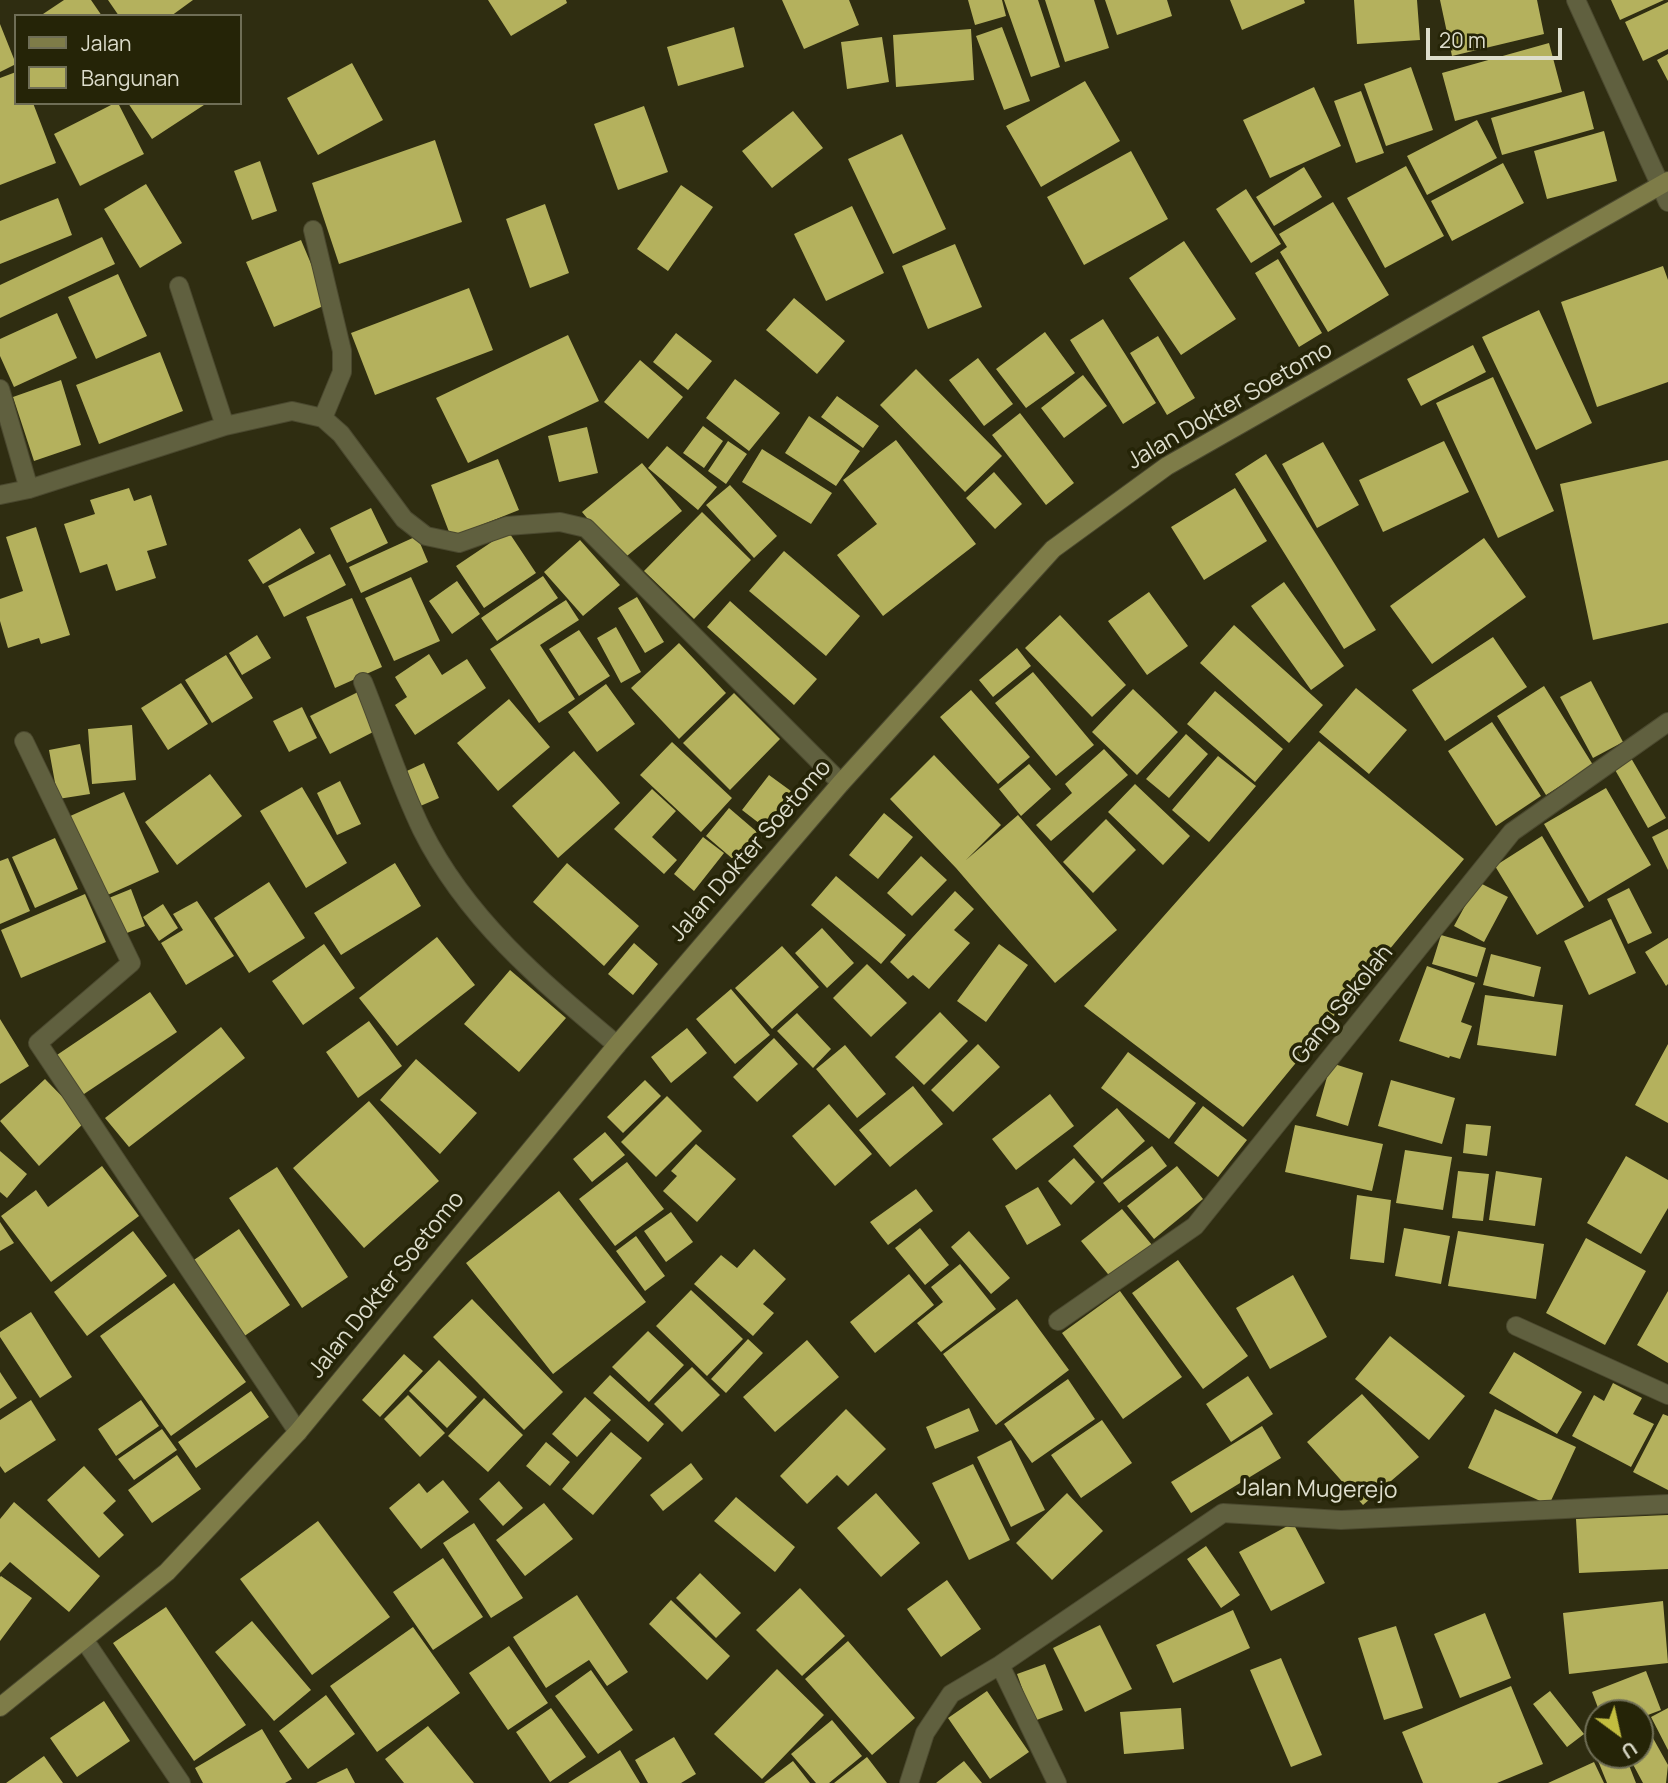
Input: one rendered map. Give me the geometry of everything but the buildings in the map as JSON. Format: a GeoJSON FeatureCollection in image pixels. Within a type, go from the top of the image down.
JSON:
{"type":"FeatureCollection","features":[{"type":"Feature","properties":{"kind":"street"},"geometry":{"type":"LineString","coordinates":[[1576,0],[1663,183],[1668,202]]}},
{"type":"Feature","properties":{"kind":"street","name":"Jalan Dokter Soetomo"},"geometry":{"type":"LineString","coordinates":[[0,1707],[85,1641],[167,1572],[298,1432],[617,1045],[841,783],[1052,549],[1167,466],[1663,183]]}},
{"type":"Feature","properties":{"kind":"street"},"geometry":{"type":"LineString","coordinates":[[313,230],[342,351],[342,372],[323,418]]}},
{"type":"Feature","properties":{"kind":"street"},"geometry":{"type":"LineString","coordinates":[[178,286],[225,426]]}},
{"type":"Feature","properties":{"kind":"street"},"geometry":{"type":"LineString","coordinates":[[0,389],[29,489]]}},
{"type":"Feature","properties":{"kind":"street"},"geometry":{"type":"LineString","coordinates":[[0,495],[29,489],[225,426],[292,411],[323,418],[341,434],[404,519],[426,537],[459,543],[507,526],[560,522],[586,528],[841,783]]}},
{"type":"Feature","properties":{"kind":"street"},"geometry":{"type":"LineString","coordinates":[[363,682],[422,830],[450,880],[518,961],[617,1045]]}},
{"type":"Feature","properties":{"kind":"street","name":"Gang Sekolah"},"geometry":{"type":"LineString","coordinates":[[1058,1321],[1195,1226],[1512,832],[1668,722]]}},
{"type":"Feature","properties":{"kind":"street"},"geometry":{"type":"LineString","coordinates":[[23,741],[131,963],[38,1043],[298,1432]]}},
{"type":"Feature","properties":{"kind":"street"},"geometry":{"type":"LineString","coordinates":[[1516,1326],[1668,1395]]}},
{"type":"Feature","properties":{"kind":"street","name":"Jalan Mugerejo"},"geometry":{"type":"LineString","coordinates":[[909,1783],[925,1733],[951,1694],[1000,1665],[1223,1513],[1341,1520],[1668,1504]]}},
{"type":"Feature","properties":{"kind":"street"},"geometry":{"type":"LineString","coordinates":[[85,1641],[181,1783]]}},
{"type":"Feature","properties":{"kind":"street"},"geometry":{"type":"LineString","coordinates":[[1000,1665],[1057,1783]]}}]}
